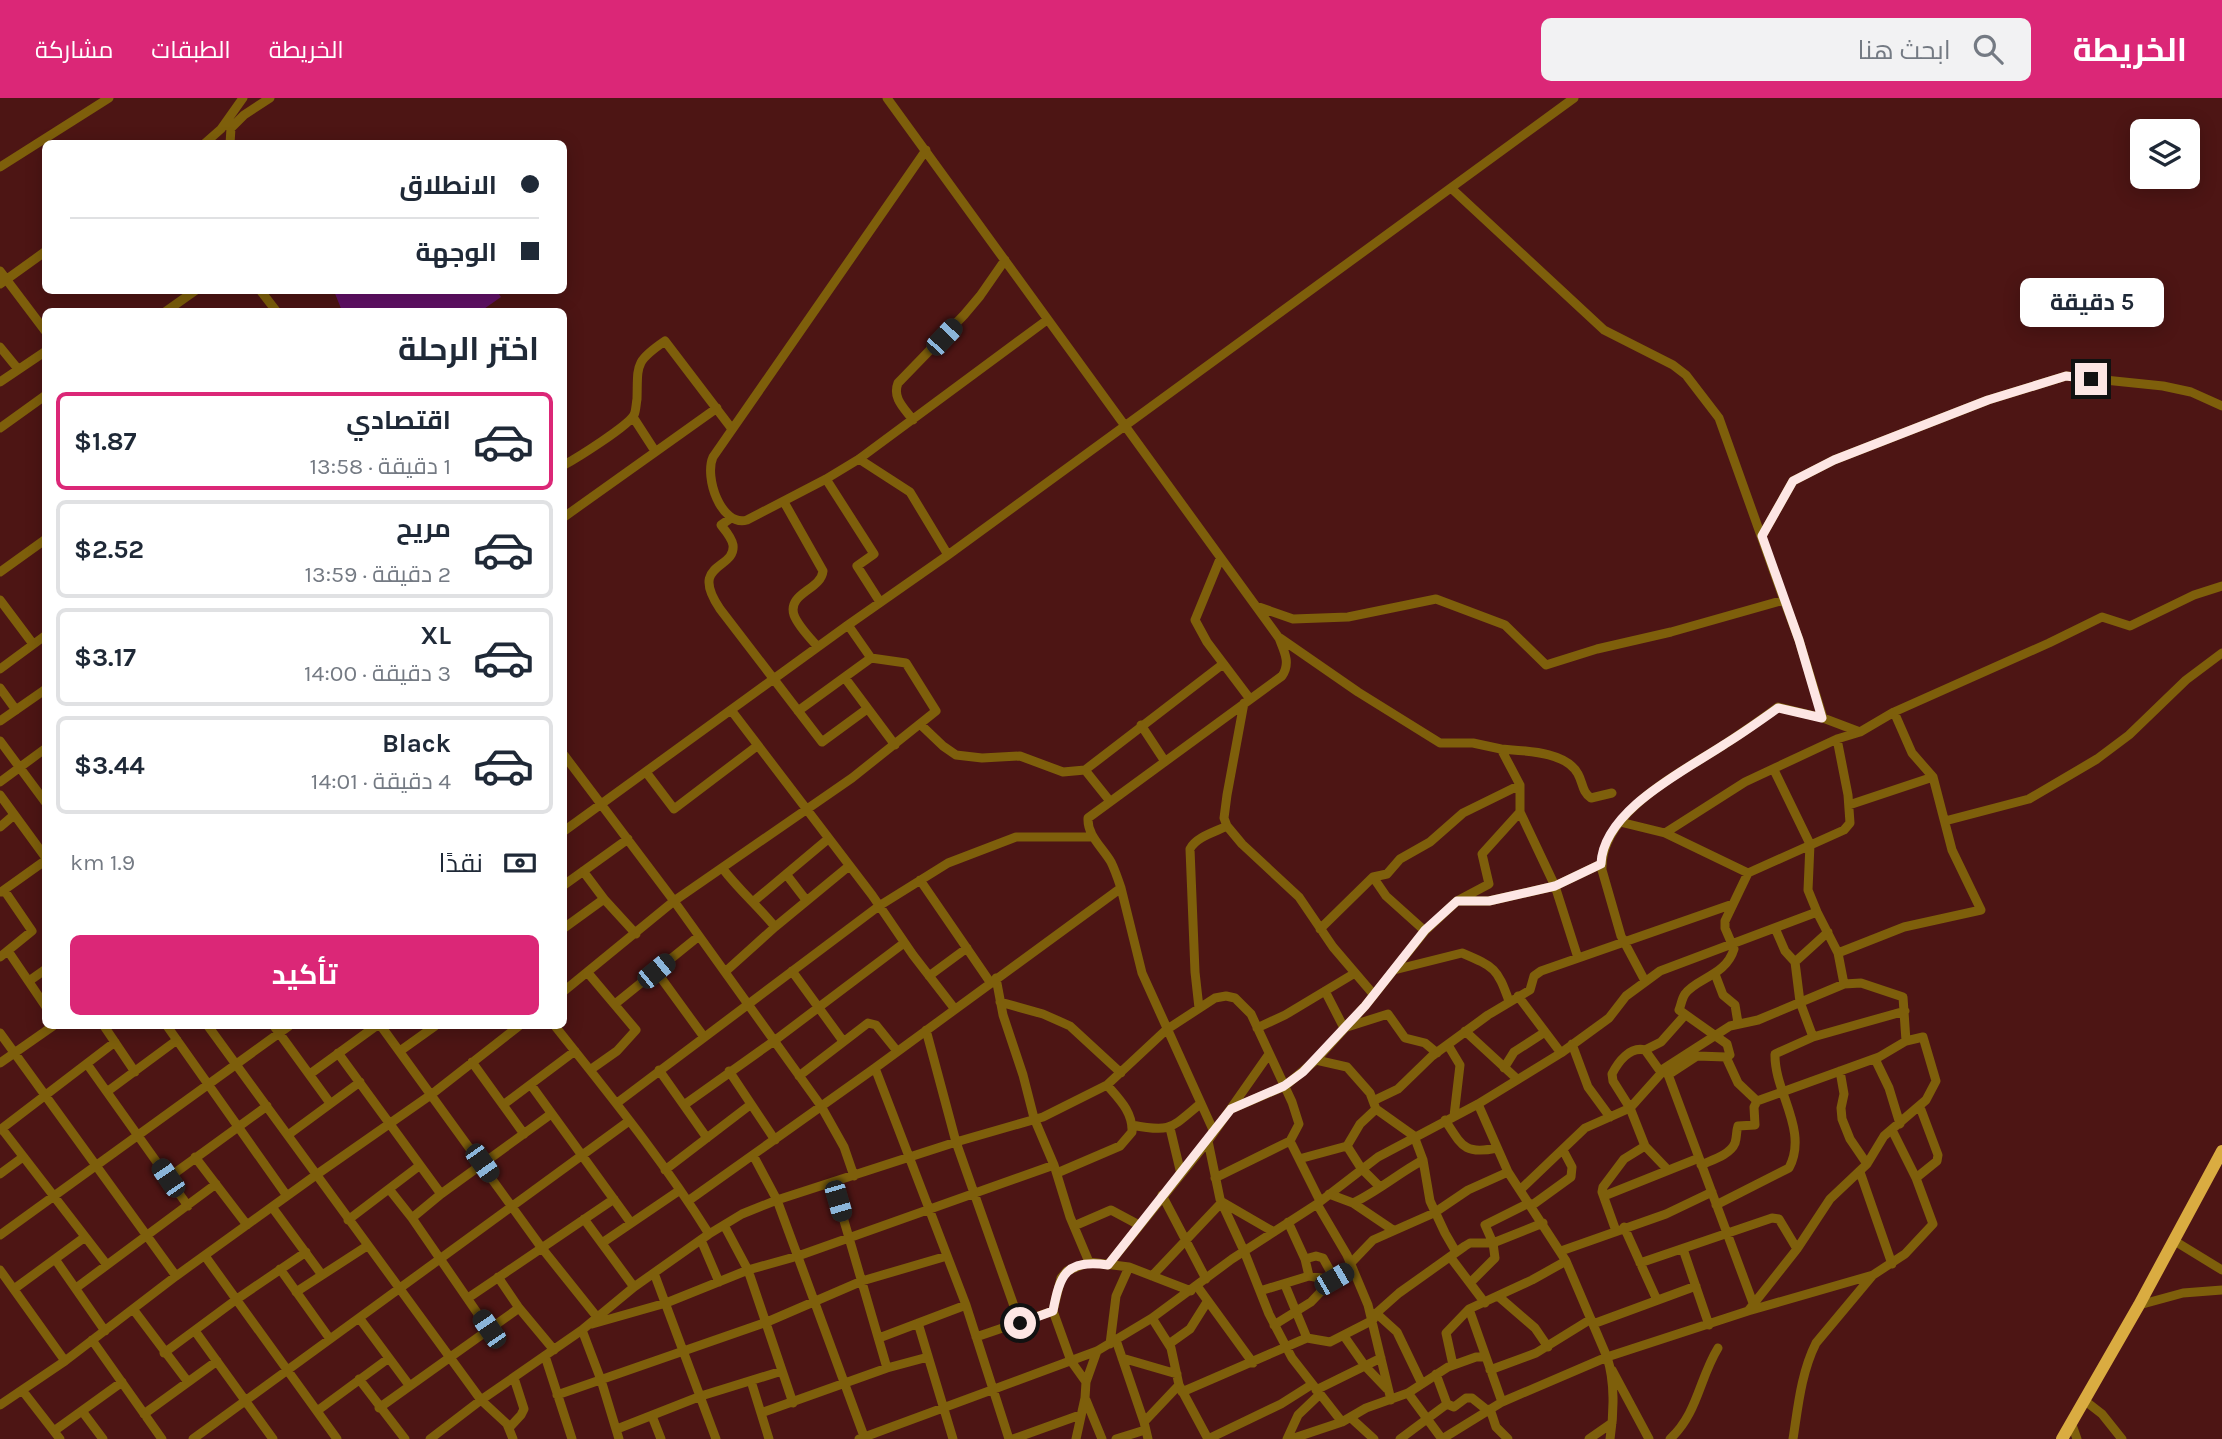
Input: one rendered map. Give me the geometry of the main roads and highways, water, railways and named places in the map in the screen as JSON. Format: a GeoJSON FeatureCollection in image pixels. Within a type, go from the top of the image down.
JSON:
{"type":"FeatureCollection","features":[{"type":"Feature","properties":{"kind":"highway"},"geometry":{"type":"LineString","coordinates":[[2062,1439],[2222,1151]]}}]}
